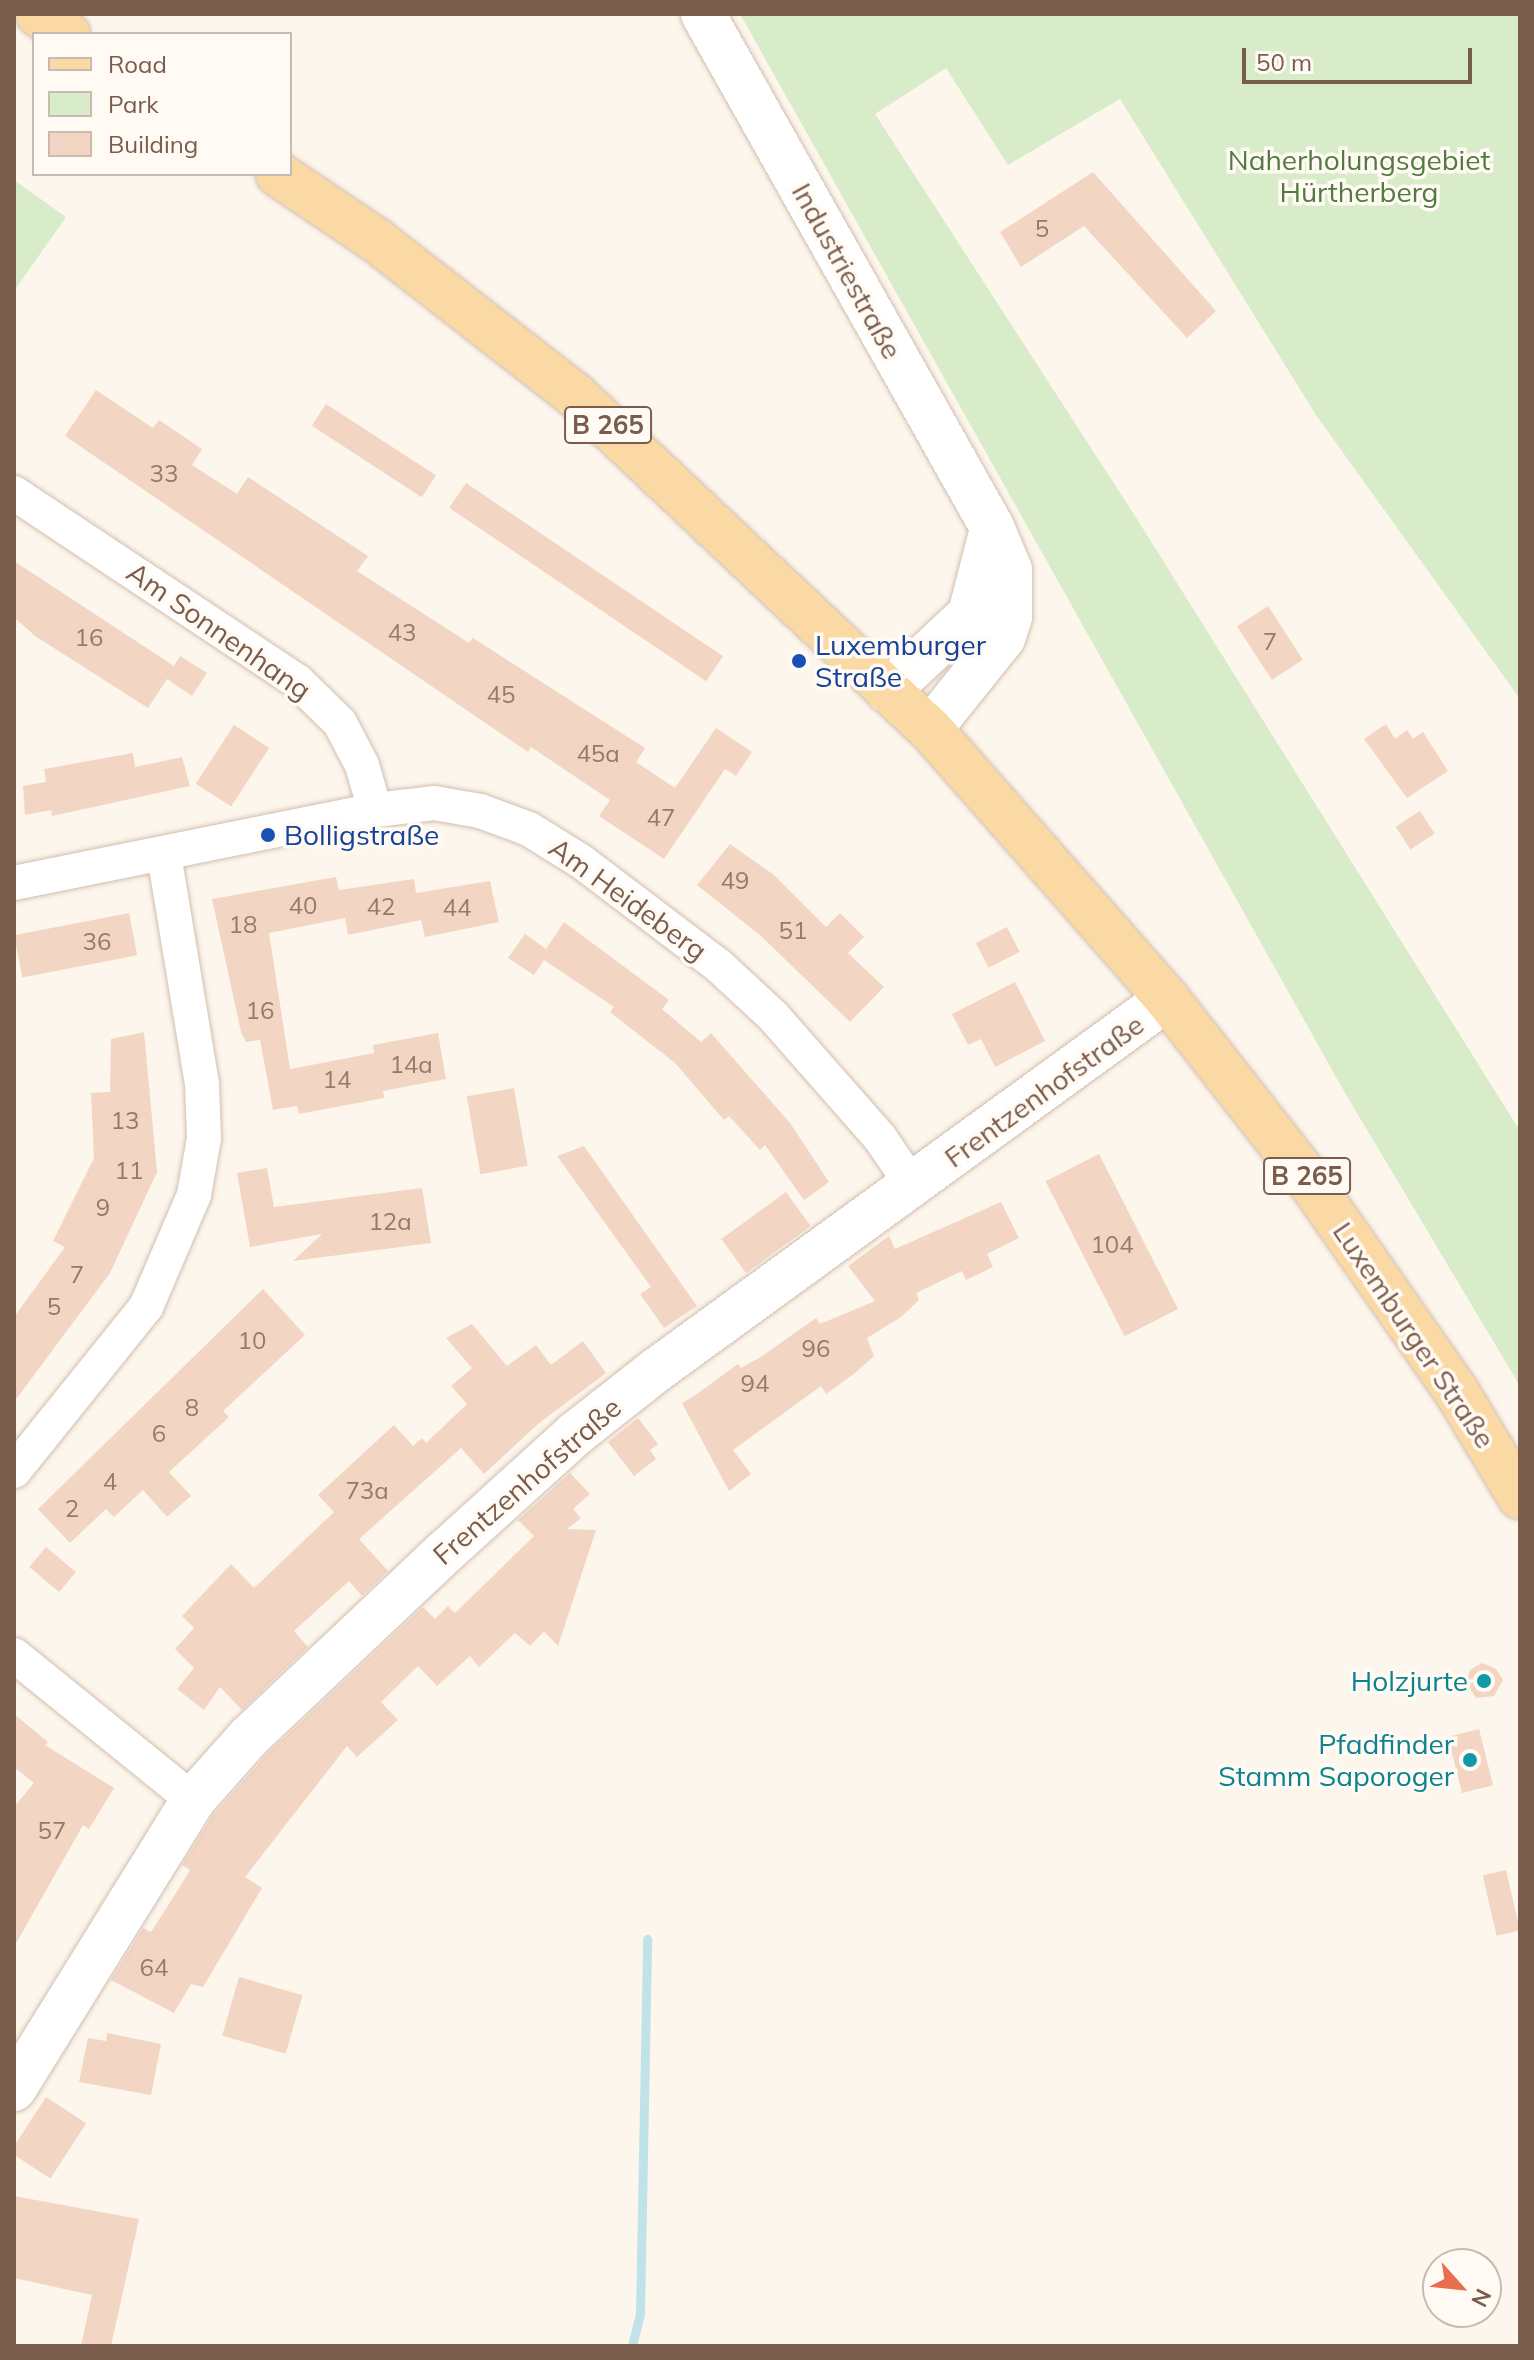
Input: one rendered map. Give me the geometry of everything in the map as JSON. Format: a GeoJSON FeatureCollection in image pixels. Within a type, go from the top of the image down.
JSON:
{"type":"FeatureCollection","features":[{"type":"Feature","properties":{"kind":"main road"},"geometry":{"type":"LineString","coordinates":[[38,14],[65,32]]}},
{"type":"Feature","properties":{"kind":"main road","name":"Luxemburger Straße"},"geometry":{"type":"LineString","coordinates":[[281,176],[376,240],[575,395],[930,729],[1167,999],[1306,1176],[1458,1394],[1520,1497]]}},
{"type":"Feature","properties":{"kind":"street","name":"Industriestraße"},"geometry":{"type":"LineString","coordinates":[[703,14],[992,527],[1010,570],[1007,627],[992,655],[930,729]]}},
{"type":"Feature","properties":{"kind":"street","name":"Am Sonnenhang"},"geometry":{"type":"LineString","coordinates":[[14,493],[297,681],[340,723],[362,765],[375,810]]}},
{"type":"Feature","properties":{"kind":"street"},"geometry":{"type":"LineString","coordinates":[[888,691],[970,614],[992,527]]}},
{"type":"Feature","properties":{"kind":"street","name":"Am Heideberg"},"geometry":{"type":"LineString","coordinates":[[14,883],[375,810],[434,803],[480,811],[529,829],[655,913],[773,1016],[880,1138],[913,1186]]}},
{"type":"Feature","properties":{"kind":"street"},"geometry":{"type":"LineString","coordinates":[[14,1471],[146,1307],[194,1195],[204,1138],[202,1084],[164,855]]}},
{"type":"Feature","properties":{"kind":"street","name":"Frentzenhofstraße"},"geometry":{"type":"LineString","coordinates":[[14,2089],[193,1800],[249,1737],[575,1434],[1167,999]]}},
{"type":"Feature","properties":{"kind":"street"},"geometry":{"type":"LineString","coordinates":[[14,1655],[193,1800]]}},
{"type":"Feature","properties":{"kind":"green space","name":"Naherholungsgebiet Hürtherberg"},"geometry":{"type":"Polygon","coordinates":[[[740,14],[1520,14],[1520,699],[1316,415],[1120,99],[1008,165],[946,68],[875,114],[1137,519],[1520,1131],[1520,1386],[1345,1093],[740,14]]]}},
{"type":"Feature","properties":{"kind":"green space"},"geometry":{"type":"Polygon","coordinates":[[[14,180],[66,217],[14,291],[14,180]]]}},
{"type":"Feature","properties":{"kind":"building"},"geometry":{"type":"Polygon","coordinates":[[[1093,172],[1216,311],[1187,338],[1084,226],[1021,267],[1000,232],[1093,172]]]}},
{"type":"Feature","properties":{"kind":"building"},"geometry":{"type":"Polygon","coordinates":[[[96,390],[153,428],[159,420],[202,449],[192,465],[237,494],[248,477],[368,556],[357,571],[469,643],[473,638],[645,748],[636,762],[675,788],[716,728],[752,752],[736,776],[725,769],[664,859],[599,816],[610,800],[531,747],[528,752],[65,436],[96,390]]]}},
{"type":"Feature","properties":{"kind":"building"},"geometry":{"type":"Polygon","coordinates":[[[326,404],[436,475],[422,497],[312,426],[326,404]]]}},
{"type":"Feature","properties":{"kind":"building"},"geometry":{"type":"Polygon","coordinates":[[[466,483],[723,656],[706,681],[449,508],[466,483]]]}},
{"type":"Feature","properties":{"kind":"building"},"geometry":{"type":"Polygon","coordinates":[[[14,561],[174,666],[180,656],[207,673],[192,696],[167,679],[148,708],[35,636],[14,617],[14,561]]]}},
{"type":"Feature","properties":{"kind":"building"},"geometry":{"type":"Polygon","coordinates":[[[1268,606],[1303,660],[1272,680],[1237,626],[1268,606]]]}},
{"type":"Feature","properties":{"kind":"building"},"geometry":{"type":"Polygon","coordinates":[[[1386,724],[1395,739],[1407,730],[1413,739],[1423,732],[1448,771],[1407,798],[1364,739],[1386,724]]]}},
{"type":"Feature","properties":{"kind":"building"},"geometry":{"type":"Polygon","coordinates":[[[234,725],[269,748],[231,807],[196,784],[234,725]]]}},
{"type":"Feature","properties":{"kind":"building"},"geometry":{"type":"Polygon","coordinates":[[[133,753],[135,767],[182,757],[190,786],[52,816],[51,810],[25,815],[23,786],[46,782],[44,769],[133,753]]]}},
{"type":"Feature","properties":{"kind":"building"},"geometry":{"type":"Polygon","coordinates":[[[1420,811],[1435,834],[1410,849],[1396,827],[1420,811]]]}},
{"type":"Feature","properties":{"kind":"building"},"geometry":{"type":"Polygon","coordinates":[[[730,844],[774,875],[826,927],[840,913],[864,937],[848,953],[884,987],[850,1022],[761,936],[697,885],[730,844]]]}},
{"type":"Feature","properties":{"kind":"building"},"geometry":{"type":"Polygon","coordinates":[[[336,877],[339,890],[414,879],[416,893],[490,881],[499,922],[425,937],[421,920],[348,935],[345,918],[269,933],[290,1069],[374,1053],[373,1045],[438,1033],[446,1079],[383,1091],[384,1098],[299,1114],[297,1106],[273,1110],[260,1040],[246,1042],[241,1032],[212,899],[336,877]]]}},
{"type":"Feature","properties":{"kind":"building"},"geometry":{"type":"Polygon","coordinates":[[[129,913],[137,955],[22,978],[14,935],[129,913]]]}},
{"type":"Feature","properties":{"kind":"building"},"geometry":{"type":"Polygon","coordinates":[[[564,922],[669,1000],[662,1009],[701,1042],[711,1033],[790,1123],[829,1182],[804,1200],[765,1145],[760,1150],[729,1116],[724,1120],[675,1063],[610,1012],[614,1007],[544,960],[534,975],[508,958],[525,934],[546,949],[564,922]]]}},
{"type":"Feature","properties":{"kind":"building"},"geometry":{"type":"Polygon","coordinates":[[[1007,927],[1020,952],[989,968],[976,943],[1007,927]]]}},
{"type":"Feature","properties":{"kind":"building"},"geometry":{"type":"Polygon","coordinates":[[[1015,982],[1045,1041],[995,1067],[981,1039],[968,1045],[952,1014],[1015,982]]]}},
{"type":"Feature","properties":{"kind":"building"},"geometry":{"type":"Polygon","coordinates":[[[144,1032],[157,1172],[110,1273],[14,1402],[14,1317],[65,1247],[53,1241],[94,1158],[91,1093],[110,1092],[111,1039],[144,1032]]]}},
{"type":"Feature","properties":{"kind":"building"},"geometry":{"type":"Polygon","coordinates":[[[514,1088],[528,1166],[480,1174],[467,1096],[514,1088]]]}},
{"type":"Feature","properties":{"kind":"building"},"geometry":{"type":"Polygon","coordinates":[[[584,1146],[697,1306],[664,1328],[640,1294],[651,1287],[557,1156],[584,1146]]]}},
{"type":"Feature","properties":{"kind":"building"},"geometry":{"type":"Polygon","coordinates":[[[1099,1154],[1178,1309],[1125,1336],[1046,1181],[1099,1154]]]}},
{"type":"Feature","properties":{"kind":"building"},"geometry":{"type":"Polygon","coordinates":[[[267,1168],[274,1207],[422,1188],[431,1243],[293,1261],[322,1234],[250,1247],[237,1173],[267,1168]]]}},
{"type":"Feature","properties":{"kind":"building"},"geometry":{"type":"Polygon","coordinates":[[[786,1192],[811,1226],[746,1273],[721,1239],[786,1192]]]}},
{"type":"Feature","properties":{"kind":"building"},"geometry":{"type":"Polygon","coordinates":[[[1001,1202],[1019,1238],[987,1254],[993,1267],[966,1280],[962,1271],[916,1293],[919,1300],[901,1317],[867,1338],[874,1356],[855,1373],[826,1394],[821,1386],[733,1450],[751,1474],[729,1491],[682,1403],[738,1364],[741,1368],[759,1358],[816,1318],[820,1324],[875,1301],[848,1266],[889,1236],[895,1249],[1001,1202]]]}},
{"type":"Feature","properties":{"kind":"building"},"geometry":{"type":"Polygon","coordinates":[[[263,1289],[305,1335],[223,1411],[229,1417],[169,1472],[191,1496],[167,1517],[143,1490],[114,1517],[106,1509],[70,1543],[38,1509],[263,1289]]]}},
{"type":"Feature","properties":{"kind":"building"},"geometry":{"type":"Polygon","coordinates":[[[472,1324],[507,1366],[536,1345],[551,1365],[583,1341],[606,1373],[538,1424],[484,1474],[461,1448],[359,1539],[388,1571],[362,1596],[349,1581],[294,1631],[308,1647],[242,1710],[220,1687],[204,1710],[177,1689],[194,1668],[175,1649],[194,1628],[182,1616],[231,1564],[254,1588],[334,1512],[318,1495],[394,1425],[413,1446],[422,1438],[426,1443],[467,1404],[451,1386],[472,1368],[446,1338],[472,1324]]]}},
{"type":"Feature","properties":{"kind":"building"},"geometry":{"type":"Polygon","coordinates":[[[638,1418],[658,1444],[650,1450],[656,1459],[634,1476],[608,1442],[638,1418]]]}},
{"type":"Feature","properties":{"kind":"building"},"geometry":{"type":"Polygon","coordinates":[[[570,1473],[590,1494],[573,1509],[581,1518],[567,1529],[596,1530],[558,1646],[544,1631],[530,1646],[515,1633],[479,1667],[470,1656],[437,1686],[418,1666],[381,1702],[398,1720],[357,1757],[347,1746],[245,1877],[262,1888],[203,1987],[191,1984],[174,2013],[111,1980],[143,1928],[151,1932],[178,1890],[190,1870],[182,1865],[213,1815],[267,1754],[423,1607],[435,1619],[448,1606],[455,1613],[534,1536],[518,1520],[570,1473]]]}},
{"type":"Feature","properties":{"kind":"building"},"geometry":{"type":"Polygon","coordinates":[[[46,1547],[76,1572],[59,1592],[29,1567],[46,1547]]]}},
{"type":"Feature","properties":{"kind":"building","name":"Holzjurte"},"geometry":{"type":"Polygon","coordinates":[[[1482,1663],[1496,1669],[1503,1680],[1494,1696],[1476,1698],[1466,1683],[1470,1670],[1482,1663]]]}},
{"type":"Feature","properties":{"kind":"building"},"geometry":{"type":"Polygon","coordinates":[[[14,1714],[48,1742],[45,1745],[114,1788],[89,1829],[83,1825],[14,1947],[14,1807],[34,1783],[14,1767],[14,1714]]]}},
{"type":"Feature","properties":{"kind":"building","name":"Pfadfinder Stamm Saporoger"},"geometry":{"type":"Polygon","coordinates":[[[1479,1729],[1493,1785],[1462,1793],[1448,1737],[1479,1729]]]}},
{"type":"Feature","properties":{"kind":"building"},"geometry":{"type":"Polygon","coordinates":[[[1506,1870],[1520,1930],[1497,1936],[1483,1875],[1506,1870]]]}},
{"type":"Feature","properties":{"kind":"building"},"geometry":{"type":"Polygon","coordinates":[[[239,1977],[302,1995],[286,2054],[222,2036],[239,1977]]]}},
{"type":"Feature","properties":{"kind":"building"},"geometry":{"type":"Polygon","coordinates":[[[107,2033],[161,2044],[151,2095],[79,2082],[88,2038],[106,2041],[107,2033]]]}},
{"type":"Feature","properties":{"kind":"building"},"geometry":{"type":"Polygon","coordinates":[[[46,2097],[86,2123],[50,2178],[14,2155],[14,2146],[46,2097]]]}},
{"type":"Feature","properties":{"kind":"building"},"geometry":{"type":"Polygon","coordinates":[[[14,2196],[139,2219],[111,2346],[81,2346],[92,2295],[14,2278],[14,2196]]]}},
{"type":"Feature","properties":{"kind":"waterway"},"geometry":{"type":"LineString","coordinates":[[632,2346],[640,2313],[647,1939]]}},
{"type":"Feature","properties":{"kind":"place","name":"Luxemburger Straße"},"geometry":{"type":"Point","coordinates":[799,661]}},
{"type":"Feature","properties":{"kind":"place","name":"Bolligstraße"},"geometry":{"type":"Point","coordinates":[268,835]}},
{"type":"Feature","properties":{"kind":"place","name":"Holzjurte"},"geometry":{"type":"Point","coordinates":[1484,1681]}},
{"type":"Feature","properties":{"kind":"place","name":"Pfadfinder Stamm Saporoger"},"geometry":{"type":"Point","coordinates":[1470,1760]}}]}
